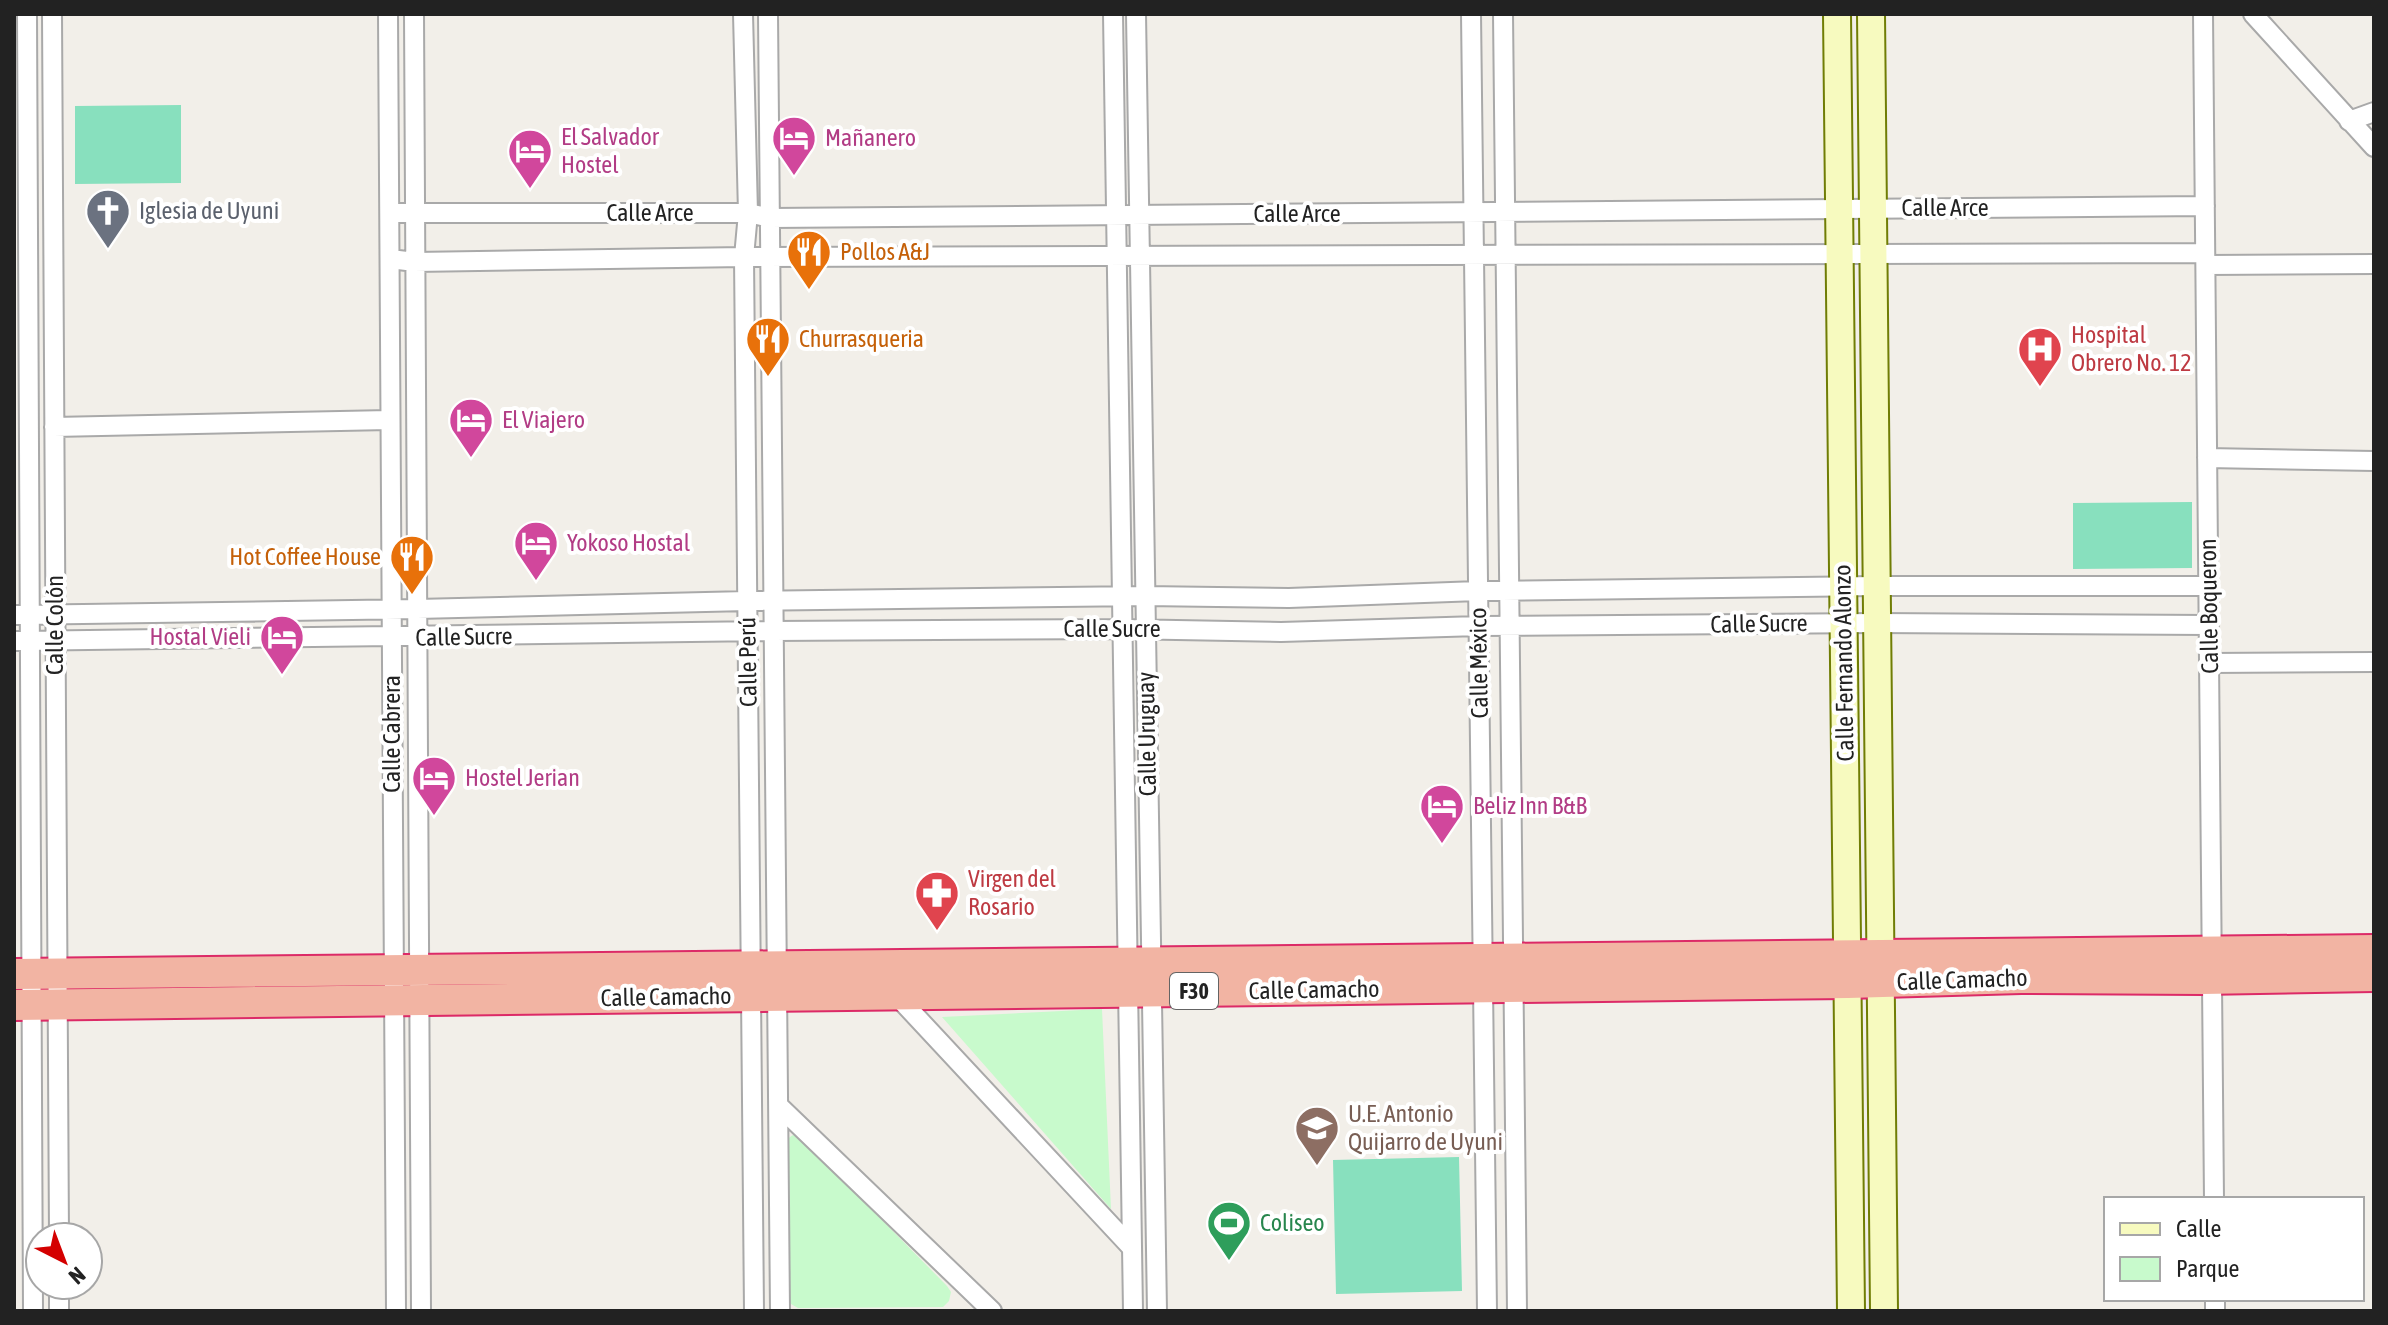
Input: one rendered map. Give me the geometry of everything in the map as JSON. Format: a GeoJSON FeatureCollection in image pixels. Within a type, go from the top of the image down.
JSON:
{"type":"FeatureCollection","features":[{"type":"Feature","properties":{"kind":"highway","name":"Calle Camacho"},"geometry":{"type":"LineString","coordinates":[[34,973],[764,966],[1139,977],[1880,969],[2021,978],[2212,966],[2374,950]]}},
{"type":"Feature","properties":{"kind":"highway","name":"Calle Camacho"},"geometry":{"type":"LineString","coordinates":[[2212,966],[2374,976]]}},
{"type":"Feature","properties":{"kind":"highway","name":"Calle Camacho"},"geometry":{"type":"LineString","coordinates":[[34,1005],[896,995],[1139,977]]}},
{"type":"Feature","properties":{"kind":"main road","name":"Calle Fernando Alonzo"},"geometry":{"type":"LineString","coordinates":[[1837,14],[1851,1311]]}},
{"type":"Feature","properties":{"kind":"main road","name":"Calle Fernando Alonzo"},"geometry":{"type":"LineString","coordinates":[[1871,14],[1884,1311]]}},
{"type":"Feature","properties":{"kind":"street","name":"Calle Colón"},"geometry":{"type":"LineString","coordinates":[[27,14],[22,641],[34,973],[33,1311]]}},
{"type":"Feature","properties":{"kind":"street","name":"Calle Colón"},"geometry":{"type":"LineString","coordinates":[[52,14],[55,641],[34,1005],[57,1221]]}},
{"type":"Feature","properties":{"kind":"street","name":"Calle Cabrera"},"geometry":{"type":"LineString","coordinates":[[388,14],[392,637],[421,1311]]}},
{"type":"Feature","properties":{"kind":"street","name":"Calle Cabrera"},"geometry":{"type":"LineString","coordinates":[[406,970],[417,638],[414,14]]}},
{"type":"Feature","properties":{"kind":"street","name":"Calle Perú"},"geometry":{"type":"LineString","coordinates":[[743,14],[748,213],[744,257],[747,601],[764,996],[779,1106],[780,1311]]}},
{"type":"Feature","properties":{"kind":"street","name":"Calle Perú"},"geometry":{"type":"LineString","coordinates":[[754,1311],[773,631],[768,14]]}},
{"type":"Feature","properties":{"kind":"street","name":"Calle Uruguay"},"geometry":{"type":"LineString","coordinates":[[1113,14],[1122,629],[1157,1311]]}},
{"type":"Feature","properties":{"kind":"street","name":"Calle Uruguay"},"geometry":{"type":"LineString","coordinates":[[1133,1311],[1131,1247],[1146,629],[1136,14]]}},
{"type":"Feature","properties":{"kind":"street","name":"Calle México"},"geometry":{"type":"LineString","coordinates":[[1471,14],[1487,1311]]}},
{"type":"Feature","properties":{"kind":"street","name":"Calle México"},"geometry":{"type":"LineString","coordinates":[[1503,14],[1517,1311]]}},
{"type":"Feature","properties":{"kind":"street","name":"Calle Boqueron"},"geometry":{"type":"LineString","coordinates":[[2203,14],[2214,1197]]}},
{"type":"Feature","properties":{"kind":"street"},"geometry":{"type":"LineString","coordinates":[[2256,15],[2374,147]]}},
{"type":"Feature","properties":{"kind":"street"},"geometry":{"type":"LineString","coordinates":[[2349,121],[2374,112]]}},
{"type":"Feature","properties":{"kind":"street","name":"Calle Arce"},"geometry":{"type":"LineString","coordinates":[[390,213],[748,213],[771,218],[2205,206]]}},
{"type":"Feature","properties":{"kind":"street","name":"Calle Arce"},"geometry":{"type":"LineString","coordinates":[[390,259],[415,262],[744,257],[1873,253],[2374,264]]}},
{"type":"Feature","properties":{"kind":"street"},"geometry":{"type":"LineString","coordinates":[[54,427],[389,420]]}},
{"type":"Feature","properties":{"kind":"street"},"geometry":{"type":"LineString","coordinates":[[2207,458],[2374,461]]}},
{"type":"Feature","properties":{"kind":"street","name":"Calle Sucre"},"geometry":{"type":"LineString","coordinates":[[22,615],[747,601],[1122,596],[1289,598],[1478,591],[2208,586]]}},
{"type":"Feature","properties":{"kind":"street","name":"Calle Sucre"},"geometry":{"type":"LineString","coordinates":[[22,641],[773,631],[1146,629],[1281,632],[1479,626],[1844,623],[2209,625]]}},
{"type":"Feature","properties":{"kind":"street"},"geometry":{"type":"LineString","coordinates":[[2209,663],[2374,662]]}},
{"type":"Feature","properties":{"kind":"street"},"geometry":{"type":"LineString","coordinates":[[896,995],[1131,1247]]}},
{"type":"Feature","properties":{"kind":"street","name":"Calle Cabrera"},"geometry":{"type":"LineString","coordinates":[[396,1311],[407,1001]]}},
{"type":"Feature","properties":{"kind":"street"},"geometry":{"type":"LineString","coordinates":[[779,1106],[992,1311]]}},
{"type":"Feature","properties":{"kind":"green space"},"geometry":{"type":"Polygon","coordinates":[[[181,105],[181,183],[75,184],[75,106],[181,105]]]}},
{"type":"Feature","properties":{"kind":"green space"},"geometry":{"type":"Polygon","coordinates":[[[2192,502],[2192,568],[2073,569],[2073,503],[2192,502]]]}},
{"type":"Feature","properties":{"kind":"green space"},"geometry":{"type":"Polygon","coordinates":[[[1102,1009],[1111,1209],[942,1017],[1102,1009]]]}},
{"type":"Feature","properties":{"kind":"green space"},"geometry":{"type":"Polygon","coordinates":[[[793,1135],[800,1137],[947,1286],[951,1292],[949,1301],[943,1307],[798,1308],[791,1304],[787,1296],[787,1139],[793,1135]]]}},
{"type":"Feature","properties":{"kind":"green space"},"geometry":{"type":"Polygon","coordinates":[[[1459,1157],[1462,1291],[1336,1294],[1333,1160],[1459,1157]]]}},
{"type":"Feature","properties":{"kind":"place","name":"Mañanero"},"geometry":{"type":"Point","coordinates":[794,177]}},
{"type":"Feature","properties":{"kind":"place","name":"El Salvador Hostel"},"geometry":{"type":"Point","coordinates":[530,190]}},
{"type":"Feature","properties":{"kind":"place","name":"Iglesia de Uyuni"},"geometry":{"type":"Point","coordinates":[108,250]}},
{"type":"Feature","properties":{"kind":"place","name":"Pollos A&J"},"geometry":{"type":"Point","coordinates":[809,291]}},
{"type":"Feature","properties":{"kind":"place","name":"Churrasqueria"},"geometry":{"type":"Point","coordinates":[768,378]}},
{"type":"Feature","properties":{"kind":"place","name":"Hospital Obrero No. 12"},"geometry":{"type":"Point","coordinates":[2040,388]}},
{"type":"Feature","properties":{"kind":"place","name":"El Viajero"},"geometry":{"type":"Point","coordinates":[471,459]}},
{"type":"Feature","properties":{"kind":"place","name":"Yokoso Hostal"},"geometry":{"type":"Point","coordinates":[536,582]}},
{"type":"Feature","properties":{"kind":"place","name":"Hot Coffee House"},"geometry":{"type":"Point","coordinates":[412,596]}},
{"type":"Feature","properties":{"kind":"place","name":"Hostal Vieli"},"geometry":{"type":"Point","coordinates":[282,676]}},
{"type":"Feature","properties":{"kind":"place","name":"Hostel Jerian"},"geometry":{"type":"Point","coordinates":[434,817]}},
{"type":"Feature","properties":{"kind":"place","name":"Beliz Inn B&B"},"geometry":{"type":"Point","coordinates":[1442,845]}},
{"type":"Feature","properties":{"kind":"place","name":"Virgen del Rosario"},"geometry":{"type":"Point","coordinates":[937,932]}},
{"type":"Feature","properties":{"kind":"place","name":"U.E. Antonio Quijarro de Uyuni"},"geometry":{"type":"Point","coordinates":[1317,1167]}},
{"type":"Feature","properties":{"kind":"place","name":"Coliseo"},"geometry":{"type":"Point","coordinates":[1229,1262]}}]}
